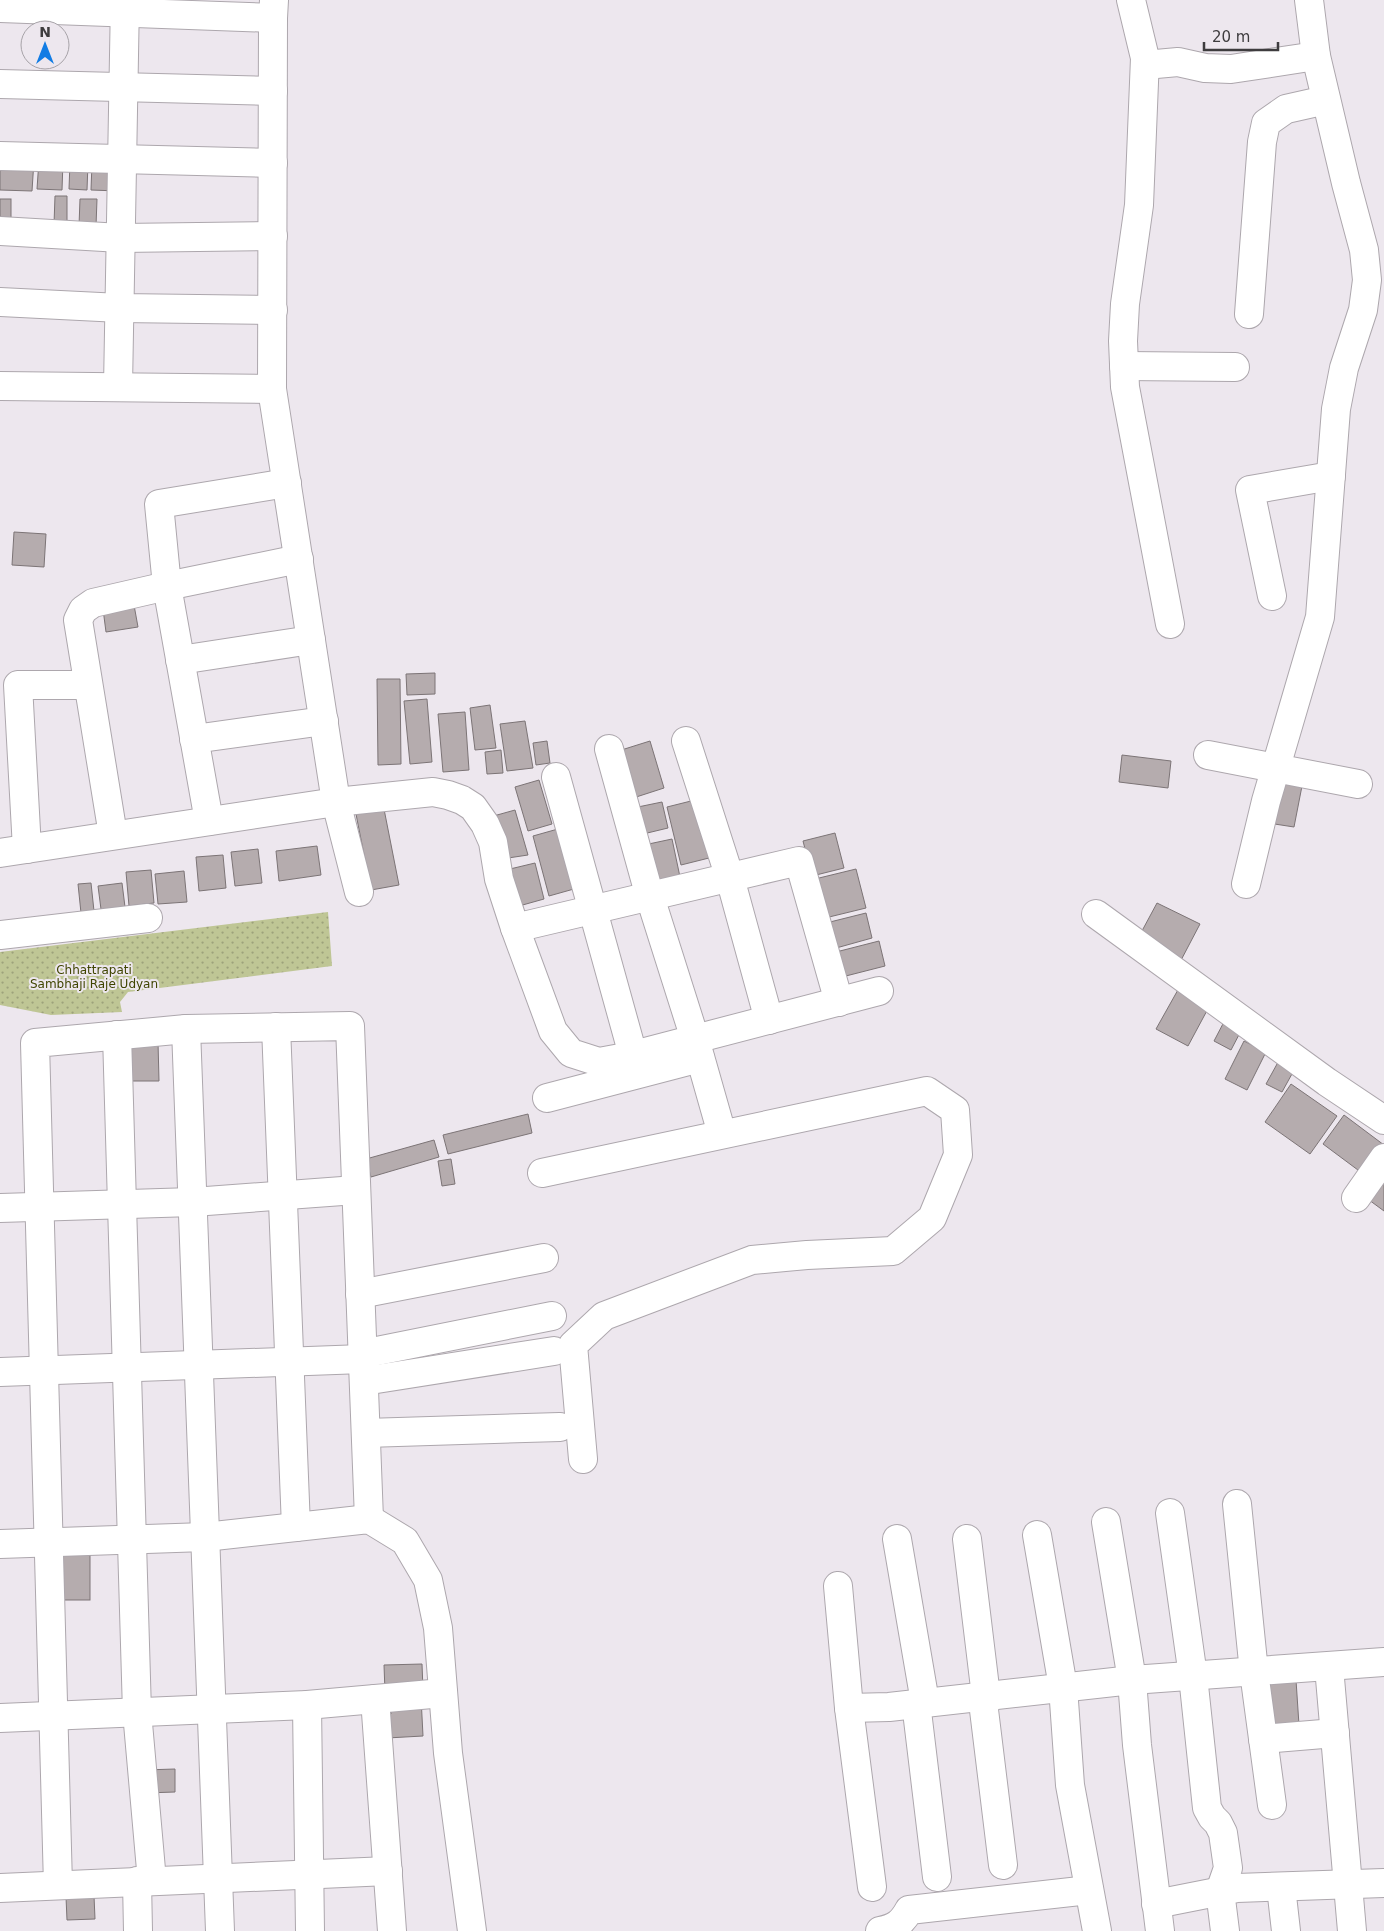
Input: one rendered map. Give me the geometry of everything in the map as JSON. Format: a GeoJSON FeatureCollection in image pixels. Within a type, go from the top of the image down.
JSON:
{"type":"FeatureCollection","features":[{"type":"Feature","properties":{"kind":"street"},"geometry":{"type":"LineString","coordinates":[[1131,0],[1145,65],[1139,205],[1125,304],[1125,387],[1170,624]]}},
{"type":"Feature","properties":{"kind":"street"},"geometry":{"type":"LineString","coordinates":[[1246,884],[1266,801],[1320,617],[1339,393],[1344,368],[1363,310],[1367,280],[1364,250],[1316,56],[1310,0]]}},
{"type":"Feature","properties":{"kind":"street"},"geometry":{"type":"LineString","coordinates":[[118,387],[125,6]]}},
{"type":"Feature","properties":{"kind":"street"},"geometry":{"type":"LineString","coordinates":[[0,8],[125,6],[274,9],[272,389],[336,802],[359,892]]}},
{"type":"Feature","properties":{"kind":"street"},"geometry":{"type":"LineString","coordinates":[[1145,65],[1178,62],[1205,68],[1231,69],[1316,56]]}},
{"type":"Feature","properties":{"kind":"street"},"geometry":{"type":"LineString","coordinates":[[0,84],[273,91]]}},
{"type":"Feature","properties":{"kind":"street"},"geometry":{"type":"LineString","coordinates":[[1250,314],[1262,142],[1266,123],[1286,109],[1326,100]]}},
{"type":"Feature","properties":{"kind":"street"},"geometry":{"type":"LineString","coordinates":[[0,156],[273,163]]}},
{"type":"Feature","properties":{"kind":"street"},"geometry":{"type":"LineString","coordinates":[[0,231],[121,238],[273,236]]}},
{"type":"Feature","properties":{"kind":"street"},"geometry":{"type":"LineString","coordinates":[[0,302],[120,308],[273,310]]}},
{"type":"Feature","properties":{"kind":"street"},"geometry":{"type":"LineString","coordinates":[[1124,366],[1235,367]]}},
{"type":"Feature","properties":{"kind":"street"},"geometry":{"type":"LineString","coordinates":[[0,386],[272,389]]}},
{"type":"Feature","properties":{"kind":"street"},"geometry":{"type":"LineString","coordinates":[[1272,596],[1250,490],[1331,476]]}},
{"type":"Feature","properties":{"kind":"street"},"geometry":{"type":"LineString","coordinates":[[209,821],[167,586],[159,504],[287,483]]}},
{"type":"Feature","properties":{"kind":"street"},"geometry":{"type":"LineString","coordinates":[[113,835],[78,620],[83,610],[93,603],[299,559]]}},
{"type":"Feature","properties":{"kind":"street"},"geometry":{"type":"LineString","coordinates":[[180,660],[311,640]]}},
{"type":"Feature","properties":{"kind":"street"},"geometry":{"type":"LineString","coordinates":[[27,849],[9,685],[88,685]]}},
{"type":"Feature","properties":{"kind":"street"},"geometry":{"type":"LineString","coordinates":[[194,739],[324,721]]}},
{"type":"Feature","properties":{"kind":"street"},"geometry":{"type":"LineString","coordinates":[[686,742],[730,878],[769,1020]]}},
{"type":"Feature","properties":{"kind":"street"},"geometry":{"type":"LineString","coordinates":[[609,749],[650,897],[722,1134]]}},
{"type":"Feature","properties":{"kind":"street"},"geometry":{"type":"LineString","coordinates":[[1208,755],[1358,784]]}},
{"type":"Feature","properties":{"kind":"street"},"geometry":{"type":"LineString","coordinates":[[556,777],[633,1056]]}},
{"type":"Feature","properties":{"kind":"street"},"geometry":{"type":"LineString","coordinates":[[0,853],[336,802],[432,792],[448,795],[473,807],[485,824],[493,842],[499,879],[553,1030],[571,1053],[599,1062],[697,1048]]}},
{"type":"Feature","properties":{"kind":"street"},"geometry":{"type":"LineString","coordinates":[[516,928],[799,861],[839,1002]]}},
{"type":"Feature","properties":{"kind":"street"},"geometry":{"type":"LineString","coordinates":[[1096,914],[1327,1082],[1384,1120]]}},
{"type":"Feature","properties":{"kind":"street"},"geometry":{"type":"LineString","coordinates":[[0,935],[148,918]]}},
{"type":"Feature","properties":{"kind":"street"},"geometry":{"type":"LineString","coordinates":[[547,1098],[697,1048],[769,1020],[879,991]]}},
{"type":"Feature","properties":{"kind":"street"},"geometry":{"type":"LineString","coordinates":[[58,1885],[35,1043],[186,1029],[350,1026],[369,1519]]}},
{"type":"Feature","properties":{"kind":"street"},"geometry":{"type":"LineString","coordinates":[[276,1027],[296,1527]]}},
{"type":"Feature","properties":{"kind":"street"},"geometry":{"type":"LineString","coordinates":[[186,1029],[220,1931]]}},
{"type":"Feature","properties":{"kind":"street"},"geometry":{"type":"LineString","coordinates":[[117,1036],[137,1712],[145,1881],[138,1931]]}},
{"type":"Feature","properties":{"kind":"street"},"geometry":{"type":"LineString","coordinates":[[542,1173],[926,1090],[955,1110],[958,1155],[932,1218],[893,1251],[752,1260],[604,1316],[573,1345],[583,1459]]}},
{"type":"Feature","properties":{"kind":"street"},"geometry":{"type":"LineString","coordinates":[[1356,1198],[1384,1158]]}},
{"type":"Feature","properties":{"kind":"street"},"geometry":{"type":"LineString","coordinates":[[0,1208],[192,1202],[356,1190]]}},
{"type":"Feature","properties":{"kind":"street"},"geometry":{"type":"LineString","coordinates":[[360,1294],[544,1258]]}},
{"type":"Feature","properties":{"kind":"street"},"geometry":{"type":"LineString","coordinates":[[363,1365],[552,1316]]}},
{"type":"Feature","properties":{"kind":"street"},"geometry":{"type":"LineString","coordinates":[[0,1372],[289,1362],[363,1365],[554,1351]]}},
{"type":"Feature","properties":{"kind":"street"},"geometry":{"type":"LineString","coordinates":[[366,1433],[560,1426]]}},
{"type":"Feature","properties":{"kind":"street"},"geometry":{"type":"LineString","coordinates":[[1237,1504],[1254,1672],[1272,1805]]}},
{"type":"Feature","properties":{"kind":"street"},"geometry":{"type":"LineString","coordinates":[[1170,1513],[1193,1676],[1207,1808],[1223,1833],[1228,1868],[1220,1891],[1225,1931]]}},
{"type":"Feature","properties":{"kind":"street"},"geometry":{"type":"LineString","coordinates":[[0,1544],[205,1537],[369,1519],[405,1541],[428,1580],[438,1628],[448,1753],[472,1931]]}},
{"type":"Feature","properties":{"kind":"street"},"geometry":{"type":"LineString","coordinates":[[1106,1522],[1132,1680],[1137,1745],[1160,1931]]}},
{"type":"Feature","properties":{"kind":"street"},"geometry":{"type":"LineString","coordinates":[[1037,1535],[1063,1687],[1070,1785],[1097,1931]]}},
{"type":"Feature","properties":{"kind":"street"},"geometry":{"type":"LineString","coordinates":[[897,1539],[921,1702],[937,1877]]}},
{"type":"Feature","properties":{"kind":"street"},"geometry":{"type":"LineString","coordinates":[[967,1539],[986,1696],[984,1710],[1003,1865]]}},
{"type":"Feature","properties":{"kind":"street"},"geometry":{"type":"LineString","coordinates":[[838,1586],[849,1708],[872,1887]]}},
{"type":"Feature","properties":{"kind":"street"},"geometry":{"type":"LineString","coordinates":[[849,1708],[889,1707],[1132,1680],[1384,1662]]}},
{"type":"Feature","properties":{"kind":"street"},"geometry":{"type":"LineString","coordinates":[[1329,1667],[1352,1931]]}},
{"type":"Feature","properties":{"kind":"street"},"geometry":{"type":"LineString","coordinates":[[0,1718],[307,1705],[443,1693]]}},
{"type":"Feature","properties":{"kind":"street"},"geometry":{"type":"LineString","coordinates":[[375,1699],[392,1931]]}},
{"type":"Feature","properties":{"kind":"street"},"geometry":{"type":"LineString","coordinates":[[307,1705],[310,1931]]}},
{"type":"Feature","properties":{"kind":"street"},"geometry":{"type":"LineString","coordinates":[[1263,1739],[1335,1733]]}},
{"type":"Feature","properties":{"kind":"street"},"geometry":{"type":"LineString","coordinates":[[0,1888],[388,1871]]}},
{"type":"Feature","properties":{"kind":"street"},"geometry":{"type":"LineString","coordinates":[[1156,1904],[1237,1888],[1384,1884]]}},
{"type":"Feature","properties":{"kind":"street"},"geometry":{"type":"LineString","coordinates":[[1281,1887],[1286,1931]]}},
{"type":"Feature","properties":{"kind":"street"},"geometry":{"type":"LineString","coordinates":[[880,1931],[898,1926],[909,1910],[1089,1890]]}},
{"type":"Feature","properties":{"kind":"green space","name":"Chhattrapati Sambhaji Raje Udyan"},"geometry":{"type":"Polygon","coordinates":[[[328,912],[332,966],[128,992],[120,1002],[122,1012],[51,1015],[0,1005],[0,952],[328,912]]]}},
{"type":"Feature","properties":{"kind":"building"},"geometry":{"type":"Polygon","coordinates":[[[0,159],[34,160],[32,191],[0,190],[0,159]]]}},
{"type":"Feature","properties":{"kind":"building"},"geometry":{"type":"Polygon","coordinates":[[[39,160],[63,161],[62,190],[37,189],[39,160]]]}},
{"type":"Feature","properties":{"kind":"building"},"geometry":{"type":"Polygon","coordinates":[[[70,162],[88,163],[87,190],[69,189],[70,162]]]}},
{"type":"Feature","properties":{"kind":"building"},"geometry":{"type":"Polygon","coordinates":[[[92,163],[120,164],[118,191],[91,190],[92,163]]]}},
{"type":"Feature","properties":{"kind":"building"},"geometry":{"type":"Polygon","coordinates":[[[55,196],[67,196],[67,224],[54,224],[55,196]]]}},
{"type":"Feature","properties":{"kind":"building"},"geometry":{"type":"Polygon","coordinates":[[[0,199],[11,199],[11,225],[0,225],[0,199]]]}},
{"type":"Feature","properties":{"kind":"building"},"geometry":{"type":"Polygon","coordinates":[[[80,199],[97,199],[96,226],[79,226],[80,199]]]}},
{"type":"Feature","properties":{"kind":"building"},"geometry":{"type":"Polygon","coordinates":[[[14,532],[46,534],[44,567],[12,565],[14,532]]]}},
{"type":"Feature","properties":{"kind":"building"},"geometry":{"type":"Polygon","coordinates":[[[134,605],[138,627],[106,632],[103,609],[134,605]]]}},
{"type":"Feature","properties":{"kind":"building"},"geometry":{"type":"Polygon","coordinates":[[[435,673],[435,694],[407,695],[406,674],[435,673]]]}},
{"type":"Feature","properties":{"kind":"building"},"geometry":{"type":"Polygon","coordinates":[[[377,679],[400,679],[401,764],[378,765],[377,679]]]}},
{"type":"Feature","properties":{"kind":"building"},"geometry":{"type":"Polygon","coordinates":[[[427,699],[432,762],[410,764],[404,701],[427,699]]]}},
{"type":"Feature","properties":{"kind":"building"},"geometry":{"type":"Polygon","coordinates":[[[490,705],[496,748],[475,750],[470,708],[490,705]]]}},
{"type":"Feature","properties":{"kind":"building"},"geometry":{"type":"Polygon","coordinates":[[[465,712],[469,770],[443,772],[438,714],[465,712]]]}},
{"type":"Feature","properties":{"kind":"building"},"geometry":{"type":"Polygon","coordinates":[[[525,721],[533,768],[507,771],[500,724],[525,721]]]}},
{"type":"Feature","properties":{"kind":"building"},"geometry":{"type":"Polygon","coordinates":[[[547,741],[550,763],[536,765],[533,743],[547,741]]]}},
{"type":"Feature","properties":{"kind":"building"},"geometry":{"type":"Polygon","coordinates":[[[650,741],[664,788],[630,799],[615,752],[650,741]]]}},
{"type":"Feature","properties":{"kind":"building"},"geometry":{"type":"Polygon","coordinates":[[[501,750],[503,773],[487,774],[485,752],[501,750]]]}},
{"type":"Feature","properties":{"kind":"building"},"geometry":{"type":"Polygon","coordinates":[[[1122,755],[1171,761],[1168,788],[1119,782],[1122,755]]]}},
{"type":"Feature","properties":{"kind":"building"},"geometry":{"type":"Polygon","coordinates":[[[539,780],[552,824],[528,831],[515,787],[539,780]]]}},
{"type":"Feature","properties":{"kind":"building"},"geometry":{"type":"Polygon","coordinates":[[[1275,781],[1302,786],[1294,827],[1268,823],[1275,781]]]}},
{"type":"Feature","properties":{"kind":"building"},"geometry":{"type":"Polygon","coordinates":[[[699,799],[713,857],[681,865],[667,807],[699,799]]]}},
{"type":"Feature","properties":{"kind":"building"},"geometry":{"type":"Polygon","coordinates":[[[662,802],[668,828],[639,835],[633,808],[662,802]]]}},
{"type":"Feature","properties":{"kind":"building"},"geometry":{"type":"Polygon","coordinates":[[[383,804],[399,885],[371,890],[355,809],[383,804]]]}},
{"type":"Feature","properties":{"kind":"building"},"geometry":{"type":"Polygon","coordinates":[[[515,810],[528,855],[508,858],[490,817],[515,810]]]}},
{"type":"Feature","properties":{"kind":"building"},"geometry":{"type":"Polygon","coordinates":[[[565,827],[581,887],[549,896],[533,836],[565,827]]]}},
{"type":"Feature","properties":{"kind":"building"},"geometry":{"type":"Polygon","coordinates":[[[835,833],[844,868],[812,876],[803,841],[835,833]]]}},
{"type":"Feature","properties":{"kind":"building"},"geometry":{"type":"Polygon","coordinates":[[[672,839],[680,877],[652,883],[644,845],[672,839]]]}},
{"type":"Feature","properties":{"kind":"building"},"geometry":{"type":"Polygon","coordinates":[[[317,846],[321,875],[279,881],[276,851],[317,846]]]}},
{"type":"Feature","properties":{"kind":"building"},"geometry":{"type":"Polygon","coordinates":[[[258,849],[262,883],[235,886],[231,852],[258,849]]]}},
{"type":"Feature","properties":{"kind":"building"},"geometry":{"type":"Polygon","coordinates":[[[223,855],[226,888],[199,891],[196,857],[223,855]]]}},
{"type":"Feature","properties":{"kind":"building"},"geometry":{"type":"Polygon","coordinates":[[[535,863],[544,899],[519,906],[510,869],[535,863]]]}},
{"type":"Feature","properties":{"kind":"building"},"geometry":{"type":"Polygon","coordinates":[[[856,869],[866,908],[825,918],[815,879],[856,869]]]}},
{"type":"Feature","properties":{"kind":"building"},"geometry":{"type":"Polygon","coordinates":[[[151,870],[154,903],[129,906],[126,872],[151,870]]]}},
{"type":"Feature","properties":{"kind":"building"},"geometry":{"type":"Polygon","coordinates":[[[184,871],[187,902],[158,904],[155,874],[184,871]]]}},
{"type":"Feature","properties":{"kind":"building"},"geometry":{"type":"Polygon","coordinates":[[[91,883],[94,911],[81,913],[78,884],[91,883]]]}},
{"type":"Feature","properties":{"kind":"building"},"geometry":{"type":"Polygon","coordinates":[[[122,883],[126,915],[102,917],[98,886],[122,883]]]}},
{"type":"Feature","properties":{"kind":"building"},"geometry":{"type":"Polygon","coordinates":[[[1157,903],[1200,924],[1179,964],[1136,942],[1157,903]]]}},
{"type":"Feature","properties":{"kind":"building"},"geometry":{"type":"Polygon","coordinates":[[[866,913],[872,938],[829,950],[822,924],[866,913]]]}},
{"type":"Feature","properties":{"kind":"building"},"geometry":{"type":"Polygon","coordinates":[[[879,941],[885,966],[838,978],[836,952],[879,941]]]}},
{"type":"Feature","properties":{"kind":"building"},"geometry":{"type":"Polygon","coordinates":[[[1179,988],[1210,1005],[1188,1046],[1156,1029],[1179,988]]]}},
{"type":"Feature","properties":{"kind":"building"},"geometry":{"type":"Polygon","coordinates":[[[1226,1018],[1243,1027],[1231,1050],[1214,1041],[1226,1018]]]}},
{"type":"Feature","properties":{"kind":"building"},"geometry":{"type":"Polygon","coordinates":[[[1244,1041],[1266,1052],[1247,1090],[1225,1079],[1244,1041]]]}},
{"type":"Feature","properties":{"kind":"building"},"geometry":{"type":"Polygon","coordinates":[[[126,1042],[158,1042],[159,1081],[126,1081],[126,1042]]]}},
{"type":"Feature","properties":{"kind":"building"},"geometry":{"type":"Polygon","coordinates":[[[1282,1055],[1298,1063],[1282,1092],[1266,1084],[1282,1055]]]}},
{"type":"Feature","properties":{"kind":"building"},"geometry":{"type":"Polygon","coordinates":[[[1291,1084],[1337,1116],[1310,1154],[1265,1122],[1291,1084]]]}},
{"type":"Feature","properties":{"kind":"building"},"geometry":{"type":"Polygon","coordinates":[[[528,1114],[532,1133],[448,1154],[443,1135],[528,1114]]]}},
{"type":"Feature","properties":{"kind":"building"},"geometry":{"type":"Polygon","coordinates":[[[1344,1115],[1384,1145],[1366,1176],[1323,1144],[1344,1115]]]}},
{"type":"Feature","properties":{"kind":"building"},"geometry":{"type":"Polygon","coordinates":[[[434,1140],[439,1157],[371,1177],[366,1159],[434,1140]]]}},
{"type":"Feature","properties":{"kind":"building"},"geometry":{"type":"Polygon","coordinates":[[[451,1159],[455,1184],[442,1186],[438,1161],[451,1159]]]}},
{"type":"Feature","properties":{"kind":"building"},"geometry":{"type":"Polygon","coordinates":[[[1384,1171],[1384,1211],[1365,1197],[1384,1171]]]}},
{"type":"Feature","properties":{"kind":"building"},"geometry":{"type":"Polygon","coordinates":[[[55,1554],[90,1554],[90,1600],[55,1600],[55,1554]]]}},
{"type":"Feature","properties":{"kind":"building"},"geometry":{"type":"Polygon","coordinates":[[[422,1664],[423,1690],[385,1692],[384,1665],[422,1664]]]}},
{"type":"Feature","properties":{"kind":"building"},"geometry":{"type":"Polygon","coordinates":[[[1296,1680],[1299,1725],[1269,1727],[1266,1682],[1296,1680]]]}},
{"type":"Feature","properties":{"kind":"building"},"geometry":{"type":"Polygon","coordinates":[[[421,1697],[423,1736],[387,1738],[385,1714],[391,1714],[390,1698],[421,1697]]]}},
{"type":"Feature","properties":{"kind":"building"},"geometry":{"type":"Polygon","coordinates":[[[175,1769],[175,1792],[145,1793],[144,1770],[175,1769]]]}},
{"type":"Feature","properties":{"kind":"building"},"geometry":{"type":"Polygon","coordinates":[[[94,1896],[95,1919],[67,1920],[66,1897],[94,1896]]]}}]}
